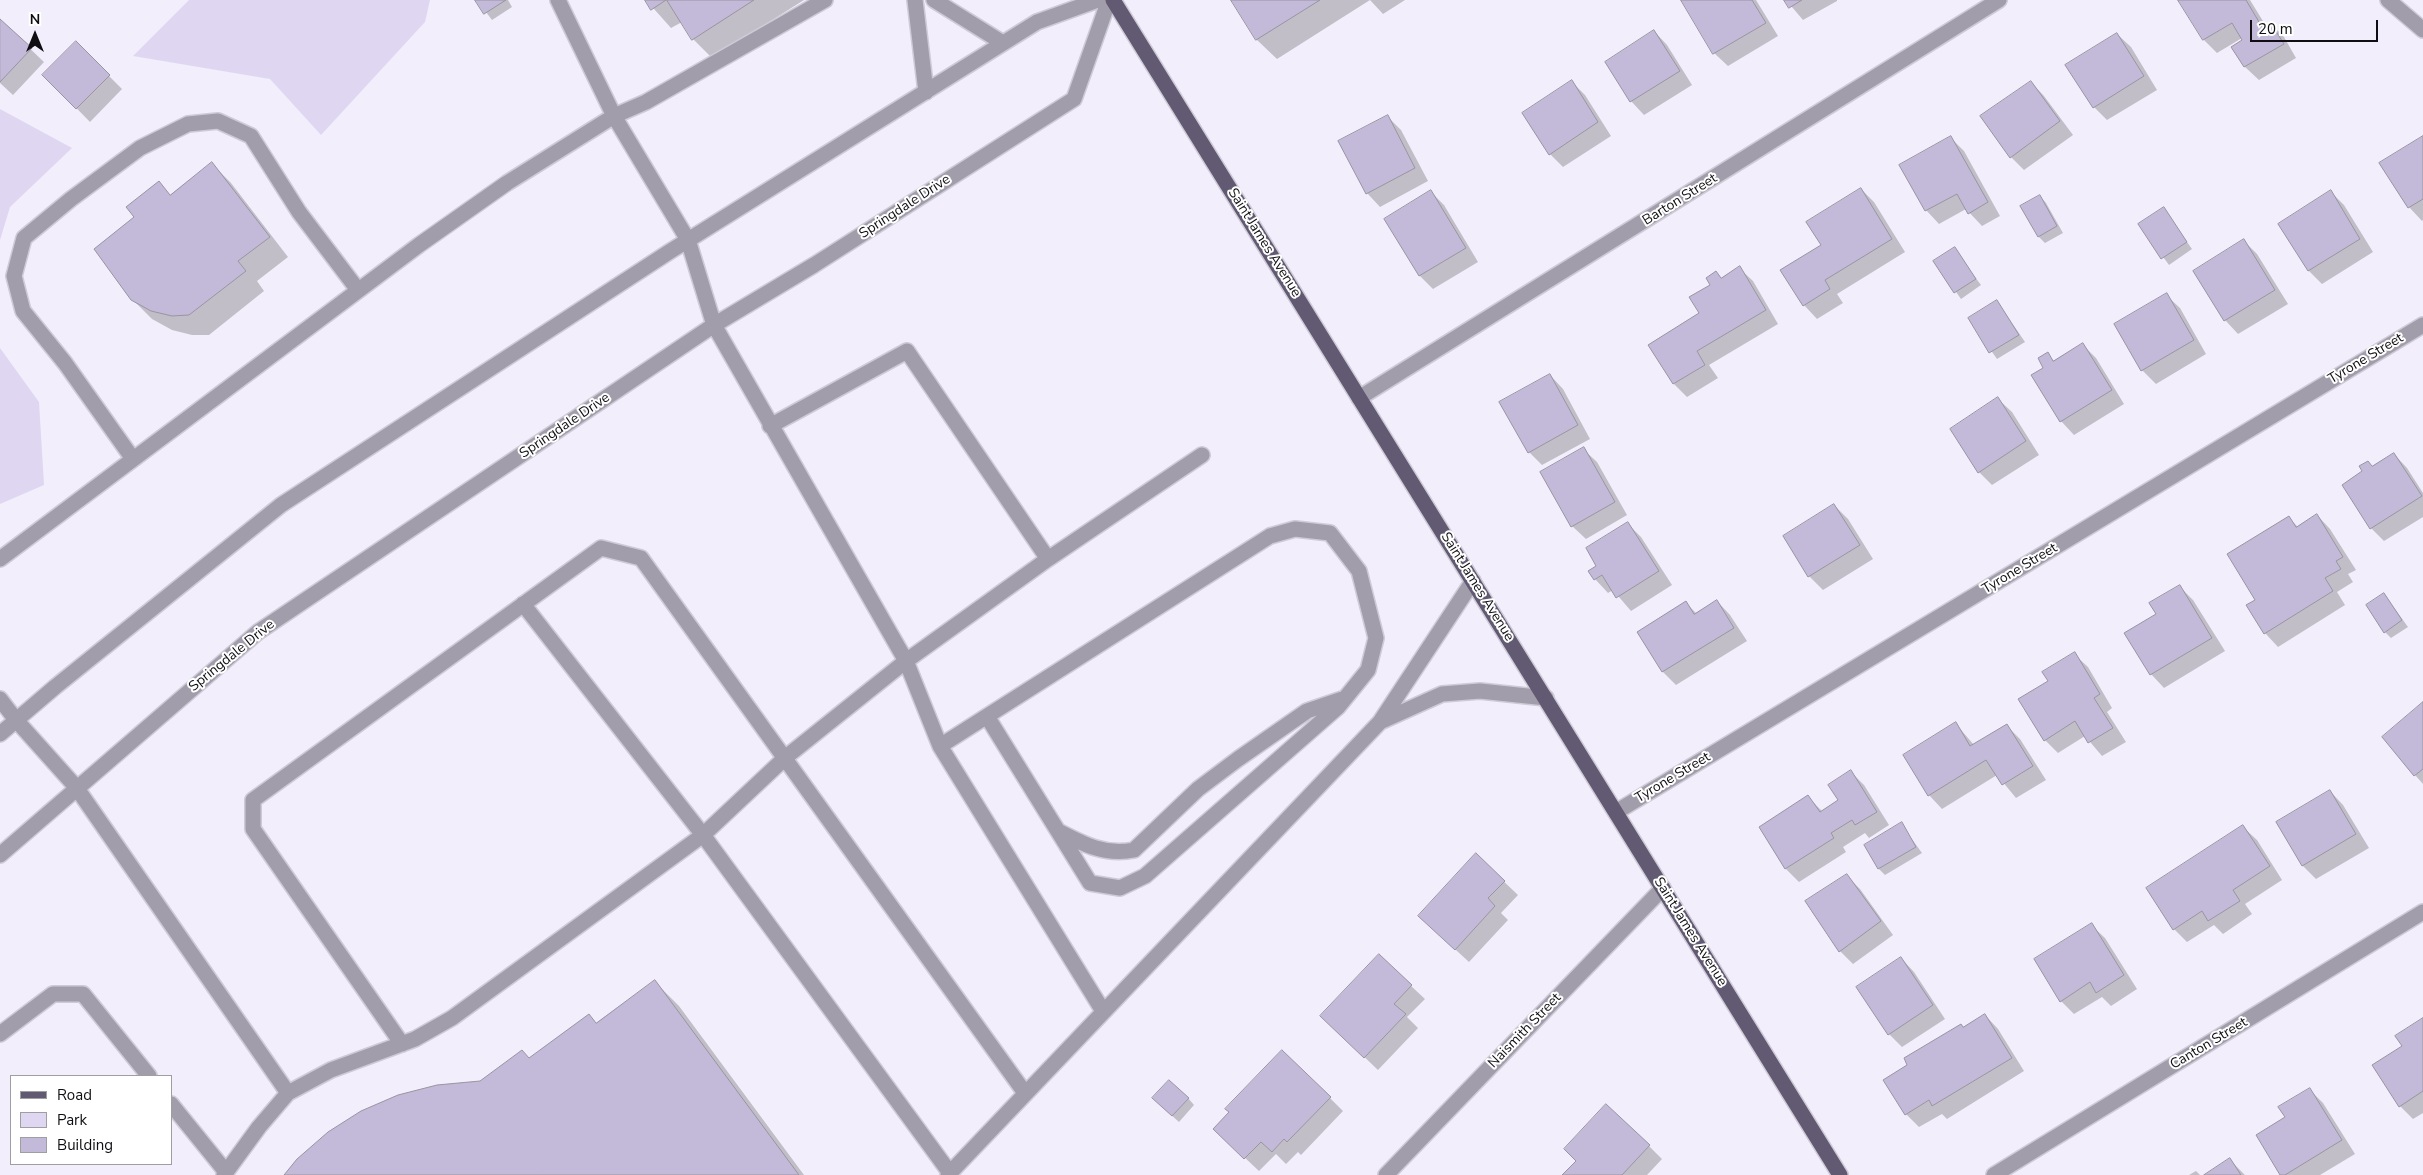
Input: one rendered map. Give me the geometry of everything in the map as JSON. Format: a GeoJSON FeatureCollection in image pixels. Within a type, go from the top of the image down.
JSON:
{"type":"FeatureCollection","features":[{"type":"Feature","properties":{"kind":"main road","name":"Saint James Avenue"},"geometry":{"type":"LineString","coordinates":[[1113,0],[1840,1175]]}},
{"type":"Feature","properties":{"kind":"street"},"geometry":{"type":"LineString","coordinates":[[558,0],[614,116],[688,240],[714,326],[906,661],[940,746],[1103,1011]]}},
{"type":"Feature","properties":{"kind":"street"},"geometry":{"type":"LineString","coordinates":[[0,559],[358,290],[507,183],[614,116],[646,102],[825,0]]}},
{"type":"Feature","properties":{"kind":"street"},"geometry":{"type":"LineString","coordinates":[[915,0],[926,92]]}},
{"type":"Feature","properties":{"kind":"street"},"geometry":{"type":"LineString","coordinates":[[934,0],[1003,43]]}},
{"type":"Feature","properties":{"kind":"street"},"geometry":{"type":"LineString","coordinates":[[0,734],[281,505],[688,240],[1003,43],[1037,22],[1098,0]]}},
{"type":"Feature","properties":{"kind":"street","name":"Springdale Drive"},"geometry":{"type":"LineString","coordinates":[[0,855],[76,787],[258,632],[714,326],[814,265],[1074,99],[1109,0]]}},
{"type":"Feature","properties":{"kind":"street","name":"Barton Street"},"geometry":{"type":"LineString","coordinates":[[1359,398],[1999,0]]}},
{"type":"Feature","properties":{"kind":"street"},"geometry":{"type":"LineString","coordinates":[[2388,0],[2423,30]]}},
{"type":"Feature","properties":{"kind":"street"},"geometry":{"type":"LineString","coordinates":[[133,459],[65,363],[23,311],[14,276],[24,238],[71,199],[140,148],[188,124],[218,121],[251,136],[299,212],[358,290]]}},
{"type":"Feature","properties":{"kind":"street","name":"Tyrone Street"},"geometry":{"type":"LineString","coordinates":[[1616,812],[2423,324]]}},
{"type":"Feature","properties":{"kind":"street"},"geometry":{"type":"LineString","coordinates":[[770,426],[907,351],[1048,559]]}},
{"type":"Feature","properties":{"kind":"street"},"geometry":{"type":"LineString","coordinates":[[172,1105],[225,1174],[259,1127],[288,1092],[331,1070],[415,1039],[452,1018],[703,835],[786,757],[906,661],[1048,559],[1202,455]]}},
{"type":"Feature","properties":{"kind":"street"},"geometry":{"type":"LineString","coordinates":[[940,746],[988,718],[1270,536],[1295,530],[1330,533],[1359,571],[1376,638],[1368,670],[1338,707],[1145,876],[1120,888],[1090,883],[988,718]]}},
{"type":"Feature","properties":{"kind":"street"},"geometry":{"type":"LineString","coordinates":[[402,1044],[254,829],[253,800],[601,548],[641,558],[786,757],[1025,1092]]}},
{"type":"Feature","properties":{"kind":"street"},"geometry":{"type":"LineString","coordinates":[[523,604],[703,835],[949,1174],[1025,1092],[1380,722],[1472,581]]}},
{"type":"Feature","properties":{"kind":"street"},"geometry":{"type":"LineString","coordinates":[[1380,722],[1442,694],[1480,691],[1546,698]]}},
{"type":"Feature","properties":{"kind":"street"},"geometry":{"type":"LineString","coordinates":[[1058,831],[1096,850],[1121,853],[1134,850],[1198,789],[1238,759],[1307,712],[1346,697]]}},
{"type":"Feature","properties":{"kind":"street"},"geometry":{"type":"LineString","coordinates":[[0,699],[16,720],[76,787],[288,1092]]}},
{"type":"Feature","properties":{"kind":"street","name":"Naismith Street"},"geometry":{"type":"LineString","coordinates":[[1386,1175],[1663,888]]}},
{"type":"Feature","properties":{"kind":"street","name":"Canton Street"},"geometry":{"type":"LineString","coordinates":[[1994,1175],[2423,912]]}},
{"type":"Feature","properties":{"kind":"street"},"geometry":{"type":"LineString","coordinates":[[0,1034],[53,994],[82,994],[148,1075]]}},
{"type":"Feature","properties":{"kind":"green space"},"geometry":{"type":"Polygon","coordinates":[[[189,0],[430,0],[425,22],[321,135],[270,79],[133,56],[189,0]]]}},
{"type":"Feature","properties":{"kind":"green space"},"geometry":{"type":"Polygon","coordinates":[[[0,109],[72,148],[10,207],[0,240],[0,109]]]}},
{"type":"Feature","properties":{"kind":"green space"},"geometry":{"type":"Polygon","coordinates":[[[0,348],[39,402],[44,485],[0,504],[0,348]]]}},
{"type":"Feature","properties":{"kind":"building"},"geometry":{"type":"Polygon","coordinates":[[[475,0],[506,0],[484,14],[475,0]]]}},
{"type":"Feature","properties":{"kind":"building"},"geometry":{"type":"Polygon","coordinates":[[[645,0],[666,0],[651,10],[645,0]]]}},
{"type":"Feature","properties":{"kind":"building"},"geometry":{"type":"Polygon","coordinates":[[[667,0],[754,0],[692,40],[667,0]]]}},
{"type":"Feature","properties":{"kind":"building"},"geometry":{"type":"Polygon","coordinates":[[[1231,0],[1320,0],[1256,40],[1231,0]]]}},
{"type":"Feature","properties":{"kind":"building"},"geometry":{"type":"Polygon","coordinates":[[[1681,0],[1752,0],[1766,23],[1713,54],[1681,0]]]}},
{"type":"Feature","properties":{"kind":"building"},"geometry":{"type":"Polygon","coordinates":[[[1784,0],[1802,0],[1789,8],[1784,0]]]}},
{"type":"Feature","properties":{"kind":"building"},"geometry":{"type":"Polygon","coordinates":[[[2178,0],[2246,0],[2262,27],[2270,22],[2284,44],[2244,67],[2231,47],[2242,40],[2232,23],[2203,40],[2178,0]]]}},
{"type":"Feature","properties":{"kind":"building"},"geometry":{"type":"Polygon","coordinates":[[[0,19],[32,48],[0,82],[0,19]]]}},
{"type":"Feature","properties":{"kind":"building"},"geometry":{"type":"Polygon","coordinates":[[[1654,30],[1680,71],[1630,102],[1605,62],[1654,30]]]}},
{"type":"Feature","properties":{"kind":"building"},"geometry":{"type":"Polygon","coordinates":[[[2117,33],[2144,76],[2093,108],[2065,65],[2117,33]]]}},
{"type":"Feature","properties":{"kind":"building"},"geometry":{"type":"Polygon","coordinates":[[[76,41],[110,75],[76,109],[42,75],[76,41]]]}},
{"type":"Feature","properties":{"kind":"building"},"geometry":{"type":"Polygon","coordinates":[[[1572,80],[1598,122],[1549,155],[1522,113],[1572,80]]]}},
{"type":"Feature","properties":{"kind":"building"},"geometry":{"type":"Polygon","coordinates":[[[2031,81],[2060,121],[2010,158],[1980,116],[2031,81]]]}},
{"type":"Feature","properties":{"kind":"building"},"geometry":{"type":"Polygon","coordinates":[[[1388,115],[1415,168],[1366,194],[1338,141],[1388,115]]]}},
{"type":"Feature","properties":{"kind":"building"},"geometry":{"type":"Polygon","coordinates":[[[1951,136],[1988,202],[1968,214],[1957,194],[1925,211],[1899,165],[1951,136]]]}},
{"type":"Feature","properties":{"kind":"building"},"geometry":{"type":"Polygon","coordinates":[[[2423,136],[2423,199],[2408,208],[2379,163],[2423,136]]]}},
{"type":"Feature","properties":{"kind":"building"},"geometry":{"type":"Polygon","coordinates":[[[212,162],[270,237],[238,261],[246,271],[189,315],[172,316],[151,311],[131,300],[94,249],[134,217],[126,207],[159,181],[170,195],[212,162]]]}},
{"type":"Feature","properties":{"kind":"building"},"geometry":{"type":"Polygon","coordinates":[[[1861,188],[1892,239],[1825,280],[1830,289],[1803,306],[1780,270],[1821,245],[1806,222],[1861,188]]]}},
{"type":"Feature","properties":{"kind":"building"},"geometry":{"type":"Polygon","coordinates":[[[1431,190],[1466,248],[1419,276],[1384,219],[1431,190]]]}},
{"type":"Feature","properties":{"kind":"building"},"geometry":{"type":"Polygon","coordinates":[[[2331,190],[2360,239],[2308,271],[2278,224],[2331,190]]]}},
{"type":"Feature","properties":{"kind":"building"},"geometry":{"type":"Polygon","coordinates":[[[2040,195],[2057,226],[2038,237],[2020,206],[2040,195]]]}},
{"type":"Feature","properties":{"kind":"building"},"geometry":{"type":"Polygon","coordinates":[[[2164,207],[2187,242],[2161,259],[2138,224],[2164,207]]]}},
{"type":"Feature","properties":{"kind":"building"},"geometry":{"type":"Polygon","coordinates":[[[2244,239],[2275,290],[2224,321],[2193,271],[2244,239]]]}},
{"type":"Feature","properties":{"kind":"building"},"geometry":{"type":"Polygon","coordinates":[[[1955,247],[1976,279],[1954,293],[1933,261],[1955,247]]]}},
{"type":"Feature","properties":{"kind":"building"},"geometry":{"type":"Polygon","coordinates":[[[1740,266],[1766,310],[1697,351],[1705,365],[1673,384],[1648,345],[1699,313],[1689,297],[1710,285],[1706,278],[1716,271],[1721,278],[1740,266]]]}},
{"type":"Feature","properties":{"kind":"building"},"geometry":{"type":"Polygon","coordinates":[[[2167,293],[2194,340],[2141,371],[2114,324],[2167,293]]]}},
{"type":"Feature","properties":{"kind":"building"},"geometry":{"type":"Polygon","coordinates":[[[1997,300],[2019,335],[1989,353],[1968,318],[1997,300]]]}},
{"type":"Feature","properties":{"kind":"building"},"geometry":{"type":"Polygon","coordinates":[[[2083,343],[2112,390],[2060,422],[2031,375],[2043,368],[2038,358],[2048,352],[2053,361],[2083,343]]]}},
{"type":"Feature","properties":{"kind":"building"},"geometry":{"type":"Polygon","coordinates":[[[1550,374],[1578,425],[1528,453],[1499,402],[1550,374]]]}},
{"type":"Feature","properties":{"kind":"building"},"geometry":{"type":"Polygon","coordinates":[[[1998,397],[2026,441],[1978,473],[1950,429],[1998,397]]]}},
{"type":"Feature","properties":{"kind":"building"},"geometry":{"type":"Polygon","coordinates":[[[1584,447],[1615,502],[1571,527],[1540,472],[1584,447]]]}},
{"type":"Feature","properties":{"kind":"building"},"geometry":{"type":"Polygon","coordinates":[[[2394,453],[2422,496],[2370,529],[2342,485],[2362,471],[2359,466],[2368,461],[2372,466],[2394,453]]]}},
{"type":"Feature","properties":{"kind":"building"},"geometry":{"type":"Polygon","coordinates":[[[1834,504],[1860,545],[1808,577],[1783,536],[1834,504]]]}},
{"type":"Feature","properties":{"kind":"building"},"geometry":{"type":"Polygon","coordinates":[[[2317,514],[2343,557],[2336,561],[2341,569],[2325,578],[2333,591],[2264,634],[2246,605],[2255,600],[2227,554],[2289,516],[2296,527],[2317,514]]]}},
{"type":"Feature","properties":{"kind":"building"},"geometry":{"type":"Polygon","coordinates":[[[1628,522],[1659,571],[1616,598],[1602,575],[1594,580],[1588,571],[1596,566],[1586,548],[1628,522]]]}},
{"type":"Feature","properties":{"kind":"building"},"geometry":{"type":"Polygon","coordinates":[[[2180,585],[2212,638],[2150,675],[2124,633],[2156,614],[2149,603],[2180,585]]]}},
{"type":"Feature","properties":{"kind":"building"},"geometry":{"type":"Polygon","coordinates":[[[2384,593],[2402,620],[2384,633],[2366,605],[2384,593]]]}},
{"type":"Feature","properties":{"kind":"building"},"geometry":{"type":"Polygon","coordinates":[[[1717,600],[1734,628],[1662,672],[1637,632],[1686,601],[1694,614],[1717,600]]]}},
{"type":"Feature","properties":{"kind":"building"},"geometry":{"type":"Polygon","coordinates":[[[2075,652],[2100,694],[2094,698],[2113,728],[2088,743],[2075,721],[2044,741],[2018,699],[2048,681],[2042,672],[2075,652]]]}},
{"type":"Feature","properties":{"kind":"building"},"geometry":{"type":"Polygon","coordinates":[[[2423,702],[2423,769],[2414,776],[2382,737],[2423,702]]]}},
{"type":"Feature","properties":{"kind":"building"},"geometry":{"type":"Polygon","coordinates":[[[1956,722],[1970,746],[2007,724],[2033,766],[2002,785],[1986,760],[1928,796],[1903,755],[1956,722]]]}},
{"type":"Feature","properties":{"kind":"building"},"geometry":{"type":"Polygon","coordinates":[[[1851,770],[1877,812],[1855,825],[1852,820],[1831,833],[1834,838],[1785,869],[1759,827],[1808,795],[1820,812],[1838,800],[1828,785],[1851,770]]]}},
{"type":"Feature","properties":{"kind":"building"},"geometry":{"type":"Polygon","coordinates":[[[2330,790],[2356,834],[2302,866],[2276,822],[2330,790]]]}},
{"type":"Feature","properties":{"kind":"building"},"geometry":{"type":"Polygon","coordinates":[[[1902,822],[1916,847],[1878,869],[1864,845],[1902,822]]]}},
{"type":"Feature","properties":{"kind":"building"},"geometry":{"type":"Polygon","coordinates":[[[2243,825],[2270,866],[2233,890],[2240,901],[2208,921],[2202,911],[2173,930],[2146,888],[2243,825]]]}},
{"type":"Feature","properties":{"kind":"building"},"geometry":{"type":"Polygon","coordinates":[[[1476,853],[1505,881],[1488,898],[1495,906],[1455,950],[1418,916],[1476,853]]]}},
{"type":"Feature","properties":{"kind":"building"},"geometry":{"type":"Polygon","coordinates":[[[1847,874],[1881,921],[1839,952],[1805,901],[1847,874]]]}},
{"type":"Feature","properties":{"kind":"building"},"geometry":{"type":"Polygon","coordinates":[[[2092,923],[2124,975],[2096,993],[2090,982],[2060,1002],[2034,959],[2092,923]]]}},
{"type":"Feature","properties":{"kind":"building"},"geometry":{"type":"Polygon","coordinates":[[[1379,954],[1412,985],[1394,1004],[1406,1014],[1364,1058],[1320,1016],[1379,954]]]}},
{"type":"Feature","properties":{"kind":"building"},"geometry":{"type":"Polygon","coordinates":[[[1901,957],[1933,1005],[1888,1035],[1856,987],[1901,957]]]}},
{"type":"Feature","properties":{"kind":"building"},"geometry":{"type":"Polygon","coordinates":[[[655,980],[799,1175],[284,1175],[297,1159],[328,1132],[361,1111],[398,1095],[437,1085],[480,1081],[522,1050],[529,1058],[589,1014],[596,1023],[655,980]]]}},
{"type":"Feature","properties":{"kind":"building"},"geometry":{"type":"Polygon","coordinates":[[[1985,1014],[2012,1058],[1932,1106],[1929,1100],[1905,1115],[1883,1080],[1907,1065],[1904,1058],[1961,1024],[1963,1027],[1985,1014]]]}},
{"type":"Feature","properties":{"kind":"building"},"geometry":{"type":"Polygon","coordinates":[[[2423,1018],[2423,1091],[2399,1107],[2372,1065],[2402,1046],[2395,1036],[2423,1018]]]}},
{"type":"Feature","properties":{"kind":"building"},"geometry":{"type":"Polygon","coordinates":[[[1282,1050],[1331,1097],[1287,1142],[1284,1139],[1272,1152],[1261,1142],[1244,1159],[1213,1129],[1229,1112],[1225,1109],[1282,1050]]]}},
{"type":"Feature","properties":{"kind":"building"},"geometry":{"type":"Polygon","coordinates":[[[1169,1080],[1189,1098],[1172,1116],[1152,1098],[1169,1080]]]}},
{"type":"Feature","properties":{"kind":"building"},"geometry":{"type":"Polygon","coordinates":[[[2310,1088],[2342,1140],[2285,1175],[2280,1175],[2256,1135],[2285,1117],[2278,1107],[2310,1088]]]}},
{"type":"Feature","properties":{"kind":"building"},"geometry":{"type":"Polygon","coordinates":[[[1606,1104],[1650,1145],[1622,1175],[1562,1175],[1576,1161],[1564,1149],[1606,1104]]]}},
{"type":"Feature","properties":{"kind":"building"},"geometry":{"type":"Polygon","coordinates":[[[2230,1158],[2241,1175],[2204,1175],[2230,1158]]]}}]}
